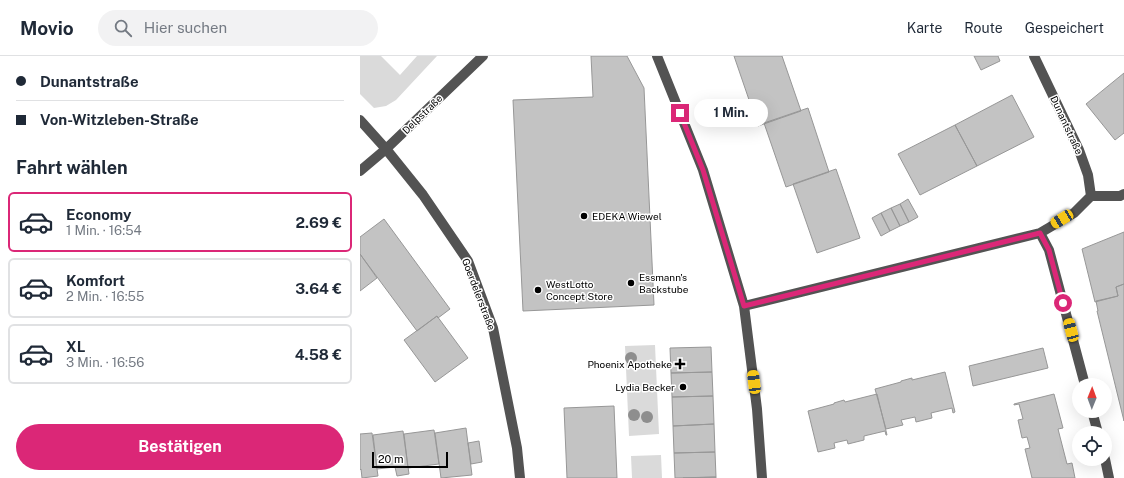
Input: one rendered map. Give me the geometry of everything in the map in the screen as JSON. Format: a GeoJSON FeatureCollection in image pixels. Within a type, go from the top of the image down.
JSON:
{"type":"FeatureCollection","features":[{"type":"Feature","properties":{"kind":"street","name":"Delpstraße"},"geometry":{"type":"LineString","coordinates":[[360,171],[484,56]]}},
{"type":"Feature","properties":{"kind":"street"},"geometry":{"type":"LineString","coordinates":[[657,56],[703,170],[744,306],[757,409],[762,478]]}},
{"type":"Feature","properties":{"kind":"street","name":"Dunantstraße"},"geometry":{"type":"LineString","coordinates":[[1034,56],[1079,150],[1088,175],[1091,196]]}},
{"type":"Feature","properties":{"kind":"street","name":"Goerdelerstraße"},"geometry":{"type":"LineString","coordinates":[[360,120],[386,148],[424,194],[468,261],[493,328],[517,448],[520,478]]}},
{"type":"Feature","properties":{"kind":"street"},"geometry":{"type":"LineString","coordinates":[[744,306],[1040,233],[1074,213],[1091,196],[1120,196],[1124,194]]}},
{"type":"Feature","properties":{"kind":"street"},"geometry":{"type":"LineString","coordinates":[[1040,233],[1049,250],[1083,378]]}},
{"type":"Feature","properties":{"kind":"street"},"geometry":{"type":"LineString","coordinates":[[1106,466],[1109,478]]}},
{"type":"Feature","properties":{"kind":"shaded area"},"geometry":{"type":"Polygon","coordinates":[[[360,56],[381,56],[400,75],[417,56],[437,56],[396,100],[386,106],[374,108],[360,94],[360,56]]]}},
{"type":"Feature","properties":{"kind":"shaded area"},"geometry":{"type":"Polygon","coordinates":[[[655,345],[659,434],[629,436],[625,346],[655,345]]]}},
{"type":"Feature","properties":{"kind":"shaded area"},"geometry":{"type":"Polygon","coordinates":[[[661,455],[662,478],[632,478],[631,456],[661,455]]]}},
{"type":"Feature","properties":{"kind":"building","name":"EDEKA Wiewel"},"geometry":{"type":"Polygon","coordinates":[[[591,56],[627,56],[644,88],[654,305],[523,311],[513,100],[593,97],[591,56]]]}},
{"type":"Feature","properties":{"kind":"building"},"geometry":{"type":"Polygon","coordinates":[[[734,56],[782,56],[801,111],[758,126],[734,56]]]}},
{"type":"Feature","properties":{"kind":"building"},"geometry":{"type":"Polygon","coordinates":[[[974,56],[998,56],[1000,61],[981,70],[974,56]]]}},
{"type":"Feature","properties":{"kind":"building"},"geometry":{"type":"Polygon","coordinates":[[[1124,73],[1124,133],[1115,140],[1086,104],[1124,73]]]}},
{"type":"Feature","properties":{"kind":"building"},"geometry":{"type":"Polygon","coordinates":[[[1012,95],[1034,137],[977,166],[955,125],[1012,95]]]}},
{"type":"Feature","properties":{"kind":"building"},"geometry":{"type":"Polygon","coordinates":[[[808,108],[829,172],[786,187],[764,123],[808,108]]]}},
{"type":"Feature","properties":{"kind":"building"},"geometry":{"type":"Polygon","coordinates":[[[955,125],[977,166],[920,195],[898,154],[955,125]]]}},
{"type":"Feature","properties":{"kind":"building"},"geometry":{"type":"Polygon","coordinates":[[[836,169],[860,238],[817,253],[793,184],[836,169]]]}},
{"type":"Feature","properties":{"kind":"building"},"geometry":{"type":"Polygon","coordinates":[[[908,199],[918,217],[909,222],[900,204],[908,199]]]}},
{"type":"Feature","properties":{"kind":"building"},"geometry":{"type":"Polygon","coordinates":[[[900,204],[909,222],[900,226],[891,208],[900,204]]]}},
{"type":"Feature","properties":{"kind":"building"},"geometry":{"type":"Polygon","coordinates":[[[891,208],[900,226],[890,231],[881,213],[891,208]]]}},
{"type":"Feature","properties":{"kind":"building"},"geometry":{"type":"Polygon","coordinates":[[[881,213],[890,231],[881,236],[872,218],[881,213]]]}},
{"type":"Feature","properties":{"kind":"building"},"geometry":{"type":"Polygon","coordinates":[[[384,219],[450,309],[438,318],[437,316],[417,331],[360,254],[360,237],[384,219]]]}},
{"type":"Feature","properties":{"kind":"building"},"geometry":{"type":"Polygon","coordinates":[[[1124,232],[1124,284],[1116,287],[1118,296],[1095,302],[1082,249],[1124,232]]]}},
{"type":"Feature","properties":{"kind":"building"},"geometry":{"type":"Polygon","coordinates":[[[360,254],[377,278],[360,291],[360,254]]]}},
{"type":"Feature","properties":{"kind":"building"},"geometry":{"type":"Polygon","coordinates":[[[1124,284],[1124,421],[1097,311],[1096,301],[1118,296],[1116,287],[1124,284]]]}},
{"type":"Feature","properties":{"kind":"building"},"geometry":{"type":"Polygon","coordinates":[[[437,316],[468,358],[435,382],[404,340],[437,316]]]}},
{"type":"Feature","properties":{"kind":"building"},"geometry":{"type":"Polygon","coordinates":[[[711,347],[712,372],[671,373],[670,348],[711,347]]]}},
{"type":"Feature","properties":{"kind":"building"},"geometry":{"type":"Polygon","coordinates":[[[1043,348],[1048,368],[973,386],[969,366],[1043,348]]]}},
{"type":"Feature","properties":{"kind":"building"},"geometry":{"type":"Polygon","coordinates":[[[712,372],[713,396],[672,397],[671,373],[712,372]]]}},
{"type":"Feature","properties":{"kind":"building"},"geometry":{"type":"Polygon","coordinates":[[[945,372],[955,412],[953,413],[952,408],[931,413],[932,418],[916,422],[915,417],[901,420],[903,425],[886,429],[875,389],[912,378],[912,380],[945,372]]]}},
{"type":"Feature","properties":{"kind":"building"},"geometry":{"type":"Polygon","coordinates":[[[877,394],[887,435],[885,431],[864,436],[864,440],[848,444],[847,440],[834,443],[835,448],[818,452],[808,411],[844,400],[845,402],[877,394]]]}},
{"type":"Feature","properties":{"kind":"building"},"geometry":{"type":"Polygon","coordinates":[[[1054,394],[1063,428],[1058,429],[1067,464],[1072,463],[1075,478],[1032,478],[1025,449],[1030,448],[1027,437],[1022,438],[1018,420],[1023,419],[1019,404],[1014,404],[1054,394]]]}},
{"type":"Feature","properties":{"kind":"building"},"geometry":{"type":"Polygon","coordinates":[[[713,396],[714,424],[673,426],[672,397],[713,396]]]}},
{"type":"Feature","properties":{"kind":"building"},"geometry":{"type":"Polygon","coordinates":[[[614,406],[617,478],[567,478],[564,408],[614,406]]]}},
{"type":"Feature","properties":{"kind":"building"},"geometry":{"type":"Polygon","coordinates":[[[714,424],[715,452],[674,453],[673,426],[714,424]]]}},
{"type":"Feature","properties":{"kind":"building"},"geometry":{"type":"Polygon","coordinates":[[[466,428],[472,475],[441,478],[435,433],[466,428]]]}},
{"type":"Feature","properties":{"kind":"building"},"geometry":{"type":"Polygon","coordinates":[[[434,430],[439,464],[408,468],[404,434],[434,430]]]}},
{"type":"Feature","properties":{"kind":"building"},"geometry":{"type":"Polygon","coordinates":[[[403,431],[409,474],[397,476],[395,467],[377,469],[373,435],[403,431]]]}},
{"type":"Feature","properties":{"kind":"building"},"geometry":{"type":"Polygon","coordinates":[[[372,433],[378,476],[362,478],[361,469],[360,470],[360,434],[372,433]]]}},
{"type":"Feature","properties":{"kind":"building"},"geometry":{"type":"Polygon","coordinates":[[[479,441],[482,462],[471,464],[468,443],[479,441]]]}},
{"type":"Feature","properties":{"kind":"building"},"geometry":{"type":"Polygon","coordinates":[[[715,452],[716,477],[675,478],[674,453],[715,452]]]}},
{"type":"Feature","properties":{"kind":"building"},"geometry":{"type":"Polygon","coordinates":[[[716,477],[716,478],[683,478],[716,477]]]}},
{"type":"Feature","properties":{"kind":"place","name":"EDEKA Wiewel"},"geometry":{"type":"Point","coordinates":[584,216]}},
{"type":"Feature","properties":{"kind":"place","name":"Essmann's Backstube"},"geometry":{"type":"Point","coordinates":[631,283]}},
{"type":"Feature","properties":{"kind":"place","name":"WestLotto Concept Store"},"geometry":{"type":"Point","coordinates":[538,290]}},
{"type":"Feature","properties":{"kind":"place","name":"Phoenix Apotheke"},"geometry":{"type":"Point","coordinates":[680,364]}},
{"type":"Feature","properties":{"kind":"place","name":"Lydia Becker"},"geometry":{"type":"Point","coordinates":[683,387]}},
{"type":"Feature","properties":{"kind":"route"},"geometry":{"type":"LineString","coordinates":[[680,113],[703,170],[744,306],[1040,233],[1049,250],[1063,303]]}}]}
